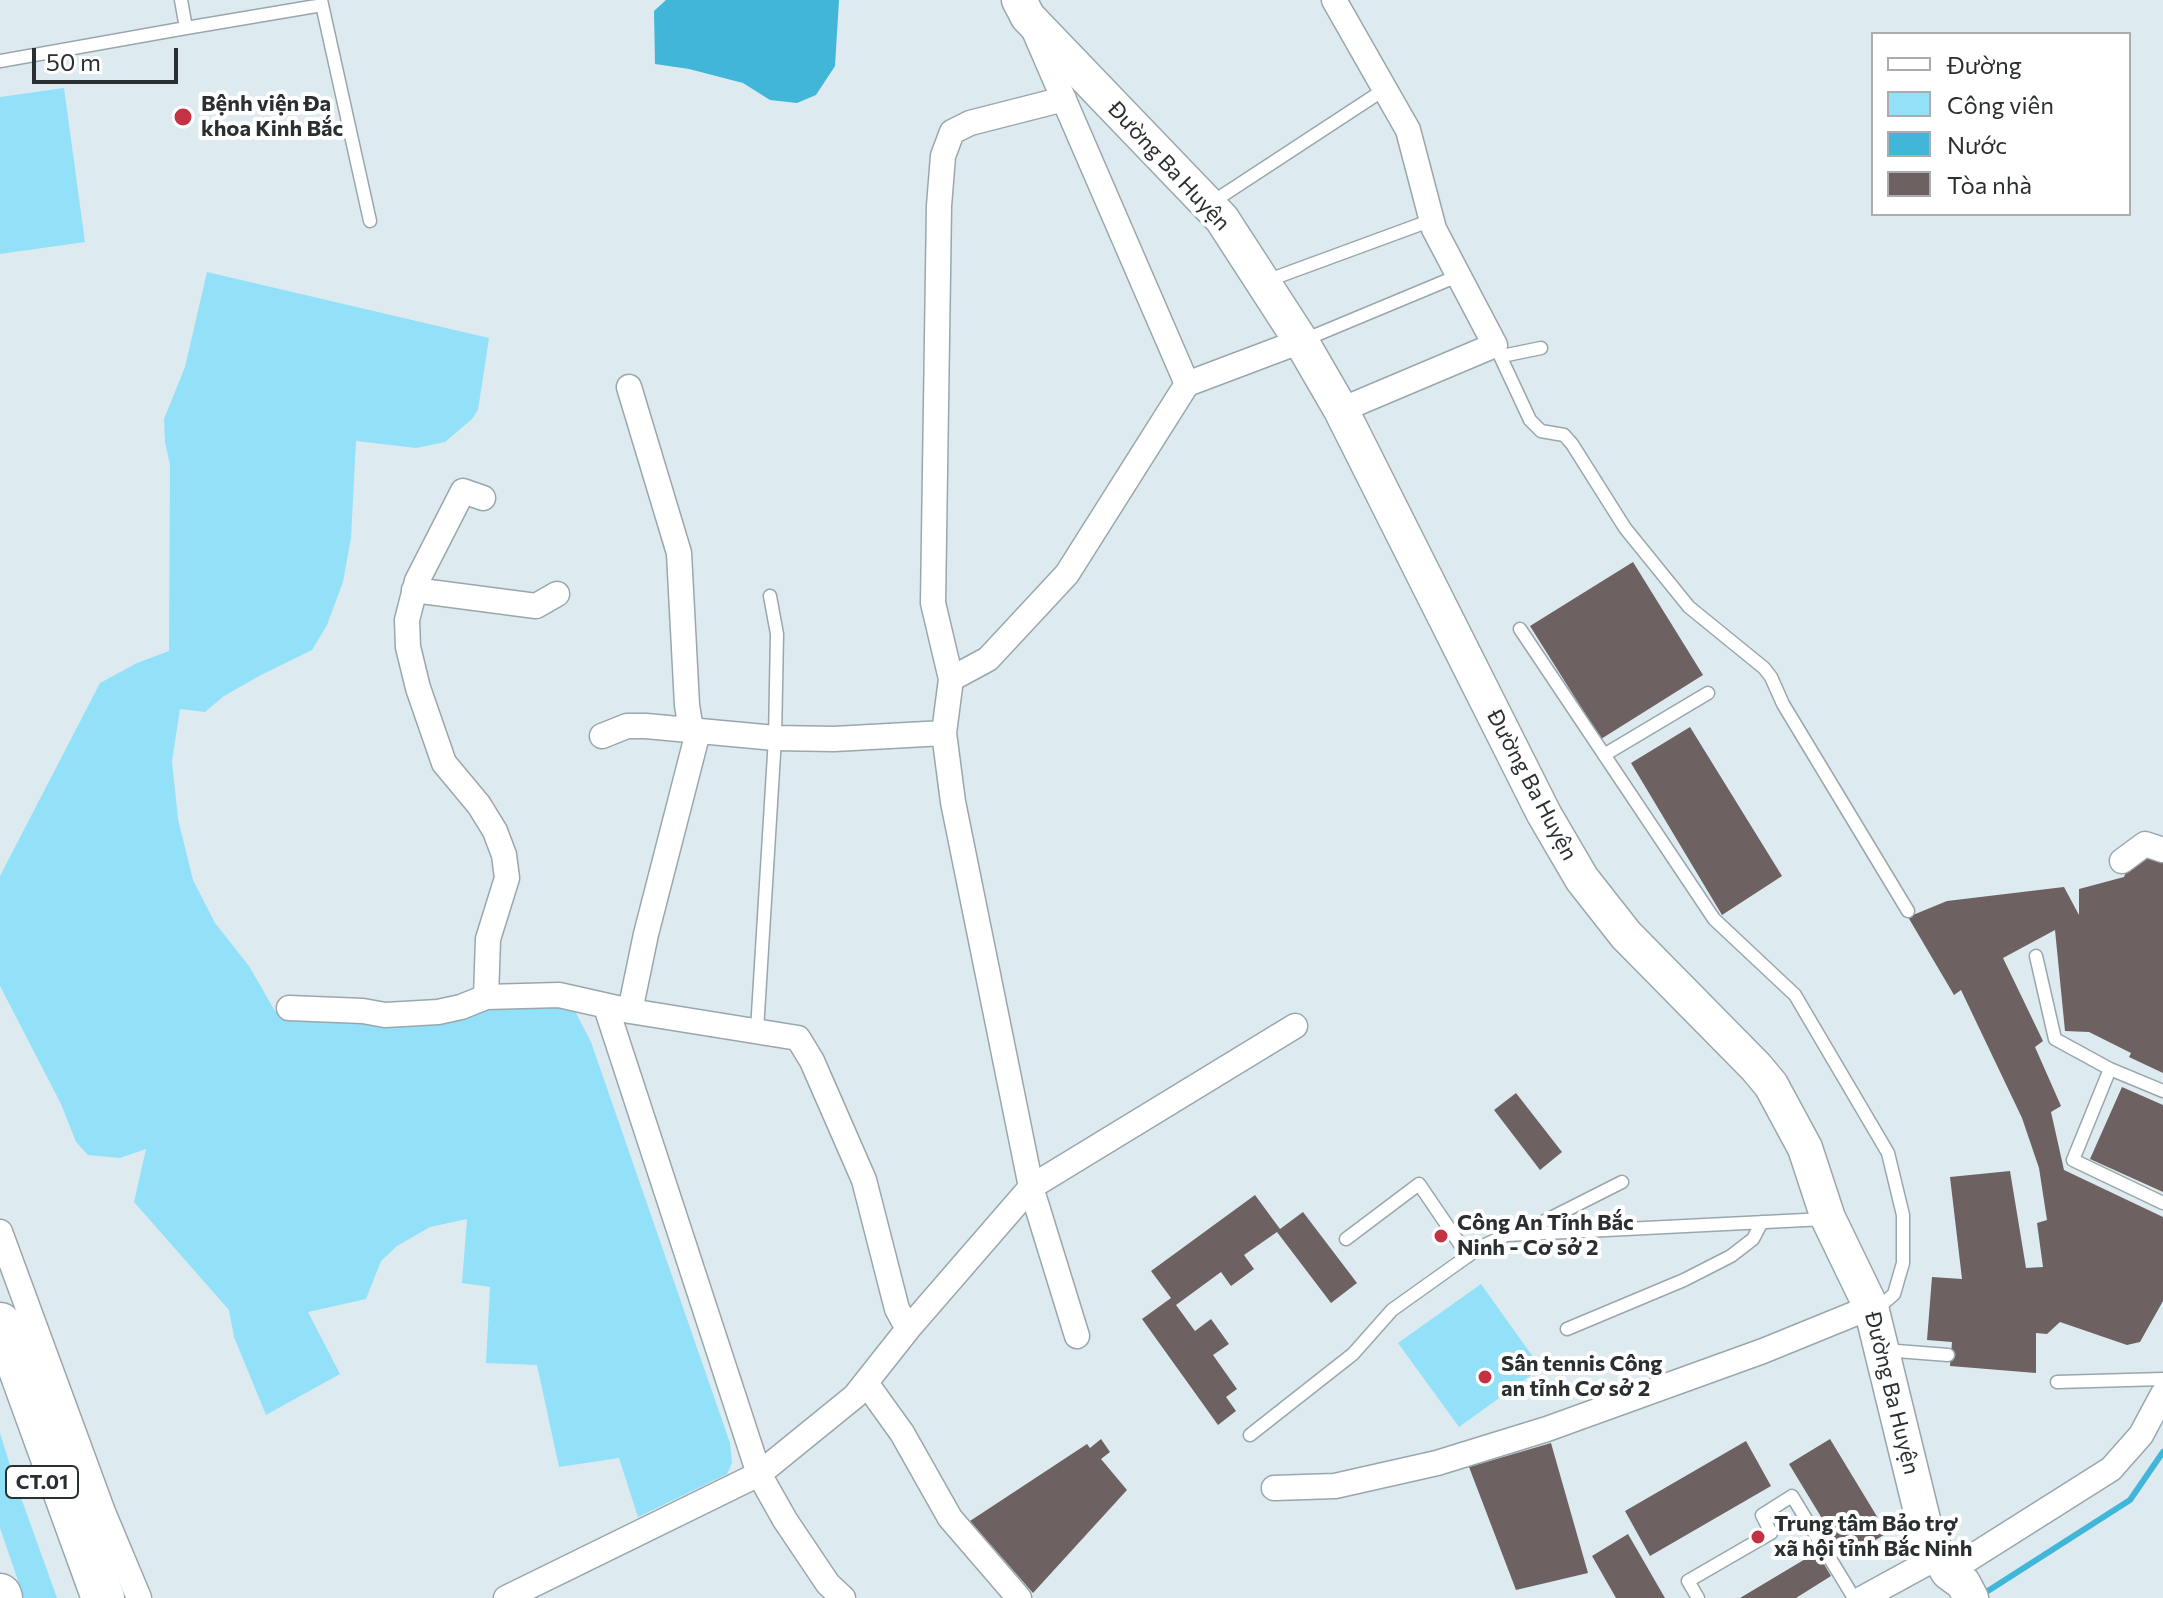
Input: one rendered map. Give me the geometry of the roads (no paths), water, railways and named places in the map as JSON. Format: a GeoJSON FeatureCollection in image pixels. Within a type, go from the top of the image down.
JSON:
{"type":"FeatureCollection","features":[{"type":"Feature","properties":{"kind":"highway"},"geometry":{"type":"LineString","coordinates":[[0,1324],[10,1342],[103,1598]]}},
{"type":"Feature","properties":{"kind":"highway","name":"CT.01"},"geometry":{"type":"LineString","coordinates":[[0,1365],[83,1598]]}},
{"type":"Feature","properties":{"kind":"street"},"geometry":{"type":"LineString","coordinates":[[1334,0],[1408,130],[1434,229],[1499,350],[1341,410]]}},
{"type":"Feature","properties":{"kind":"street"},"geometry":{"type":"LineString","coordinates":[[1024,8],[1187,384]]}},
{"type":"Feature","properties":{"kind":"street","name":"Đường Ba Huyện"},"geometry":{"type":"LineString","coordinates":[[1024,8],[1222,219],[1301,341],[1341,410],[1544,814],[1582,879],[1626,935],[1771,1085],[1805,1148],[1828,1218],[1871,1307],[1927,1536],[1955,1577]]}},
{"type":"Feature","properties":{"kind":"street"},"geometry":{"type":"LineString","coordinates":[[1064,99],[970,123],[952,132],[943,156],[939,206],[933,603],[951,679],[944,733],[953,802],[1031,1187],[1077,1336]]}},
{"type":"Feature","properties":{"kind":"street"},"geometry":{"type":"LineString","coordinates":[[951,679],[988,659],[1067,574],[1187,384],[1301,341]]}},
{"type":"Feature","properties":{"kind":"street"},"geometry":{"type":"LineString","coordinates":[[629,387],[679,553],[687,705],[690,724],[698,732]]}},
{"type":"Feature","properties":{"kind":"street"},"geometry":{"type":"LineString","coordinates":[[483,498],[463,491],[417,581],[407,620],[408,647],[426,714],[444,763],[479,805],[495,831],[504,855],[507,878],[488,939],[486,997]]}},
{"type":"Feature","properties":{"kind":"street"},"geometry":{"type":"LineString","coordinates":[[414,590],[536,606],[557,594]]}},
{"type":"Feature","properties":{"kind":"street"},"geometry":{"type":"LineString","coordinates":[[602,736],[627,726],[775,738],[834,739],[944,733]]}},
{"type":"Feature","properties":{"kind":"street"},"geometry":{"type":"LineString","coordinates":[[698,732],[646,934],[618,1009],[759,1474],[785,1520],[828,1584],[843,1598]]}},
{"type":"Feature","properties":{"kind":"street"},"geometry":{"type":"LineString","coordinates":[[2122,861],[2145,844],[2163,850]]}},
{"type":"Feature","properties":{"kind":"street"},"geometry":{"type":"LineString","coordinates":[[289,1008],[385,1015],[438,1012],[486,997],[559,995],[618,1009],[798,1038],[812,1061],[864,1180],[897,1309],[908,1329]]}},
{"type":"Feature","properties":{"kind":"street"},"geometry":{"type":"LineString","coordinates":[[506,1598],[759,1474],[855,1396],[908,1329],[1031,1187],[1295,1026]]}},
{"type":"Feature","properties":{"kind":"street"},"geometry":{"type":"LineString","coordinates":[[0,1232],[103,1512],[139,1598]]}},
{"type":"Feature","properties":{"kind":"street"},"geometry":{"type":"LineString","coordinates":[[1274,1488],[1335,1486],[1437,1463],[1562,1423],[1763,1351],[1871,1307]]}},
{"type":"Feature","properties":{"kind":"street"},"geometry":{"type":"LineString","coordinates":[[866,1383],[902,1433],[950,1518],[1019,1598]]}},
{"type":"Feature","properties":{"kind":"street"},"geometry":{"type":"LineString","coordinates":[[1863,1598],[1955,1577],[2111,1469],[2141,1435],[2163,1394]]}},
{"type":"Feature","properties":{"kind":"lane"},"geometry":{"type":"LineString","coordinates":[[181,0],[186,28]]}},
{"type":"Feature","properties":{"kind":"lane"},"geometry":{"type":"LineString","coordinates":[[0,61],[322,2],[370,221]]}},
{"type":"Feature","properties":{"kind":"lane"},"geometry":{"type":"LineString","coordinates":[[1208,204],[1385,89]]}},
{"type":"Feature","properties":{"kind":"lane"},"geometry":{"type":"LineString","coordinates":[[1263,282],[1432,220]]}},
{"type":"Feature","properties":{"kind":"lane"},"geometry":{"type":"LineString","coordinates":[[1301,341],[1460,275]]}},
{"type":"Feature","properties":{"kind":"lane"},"geometry":{"type":"LineString","coordinates":[[1541,348],[1499,350],[1530,420],[1541,431],[1564,435],[1612,511],[1674,590],[1689,607],[1771,677],[1783,704],[1908,911]]}},
{"type":"Feature","properties":{"kind":"lane"},"geometry":{"type":"LineString","coordinates":[[757,1030],[775,738],[777,634],[770,596]]}},
{"type":"Feature","properties":{"kind":"lane"},"geometry":{"type":"LineString","coordinates":[[1520,629],[1714,919],[1795,995],[1888,1153],[1903,1215],[1903,1263],[1894,1294],[1885,1302],[1871,1307]]}},
{"type":"Feature","properties":{"kind":"lane"},"geometry":{"type":"LineString","coordinates":[[1604,755],[1708,693]]}},
{"type":"Feature","properties":{"kind":"lane"},"geometry":{"type":"LineString","coordinates":[[2036,956],[2055,1039],[2110,1069],[2163,1091]]}},
{"type":"Feature","properties":{"kind":"lane"},"geometry":{"type":"LineString","coordinates":[[2110,1069],[2073,1160],[2163,1203]]}},
{"type":"Feature","properties":{"kind":"lane"},"geometry":{"type":"LineString","coordinates":[[1519,1234],[1622,1182]]}},
{"type":"Feature","properties":{"kind":"lane"},"geometry":{"type":"LineString","coordinates":[[1346,1239],[1419,1184],[1468,1256]]}},
{"type":"Feature","properties":{"kind":"lane"},"geometry":{"type":"LineString","coordinates":[[1250,1435],[1353,1354],[1392,1310],[1468,1256],[1506,1235],[1828,1218]]}},
{"type":"Feature","properties":{"kind":"lane"},"geometry":{"type":"LineString","coordinates":[[1567,1329],[1684,1280],[1731,1256],[1753,1239],[1762,1222]]}},
{"type":"Feature","properties":{"kind":"lane"},"geometry":{"type":"LineString","coordinates":[[1881,1350],[1948,1355]]}},
{"type":"Feature","properties":{"kind":"lane"},"geometry":{"type":"LineString","coordinates":[[2057,1382],[2163,1379]]}},
{"type":"Feature","properties":{"kind":"lane"},"geometry":{"type":"LineString","coordinates":[[1698,1598],[1688,1581],[1771,1533],[1762,1515],[1792,1496],[1854,1598]]}},
{"type":"Feature","properties":{"kind":"water"},"geometry":{"type":"Polygon","coordinates":[[[666,0],[839,0],[835,66],[816,95],[797,103],[770,100],[743,83],[655,64],[654,11],[666,0]]]}},
{"type":"Feature","properties":{"kind":"waterway"},"geometry":{"type":"LineString","coordinates":[[1980,1596],[2130,1500],[2163,1452]]}},
{"type":"Feature","properties":{"kind":"place","name":"Bệnh viện Đa khoa Kinh Bắc"},"geometry":{"type":"Point","coordinates":[183,117]}},
{"type":"Feature","properties":{"kind":"place","name":"Công An Tỉnh Bắc Ninh - Cơ sở 2"},"geometry":{"type":"Point","coordinates":[1441,1236]}},
{"type":"Feature","properties":{"kind":"place","name":"Sân tennis Công an tỉnh Cơ sở 2"},"geometry":{"type":"Point","coordinates":[1485,1377]}},
{"type":"Feature","properties":{"kind":"place","name":"Trung tâm Bảo trợ xã hội tỉnh Bắc Ninh"},"geometry":{"type":"Point","coordinates":[1758,1537]}}]}
